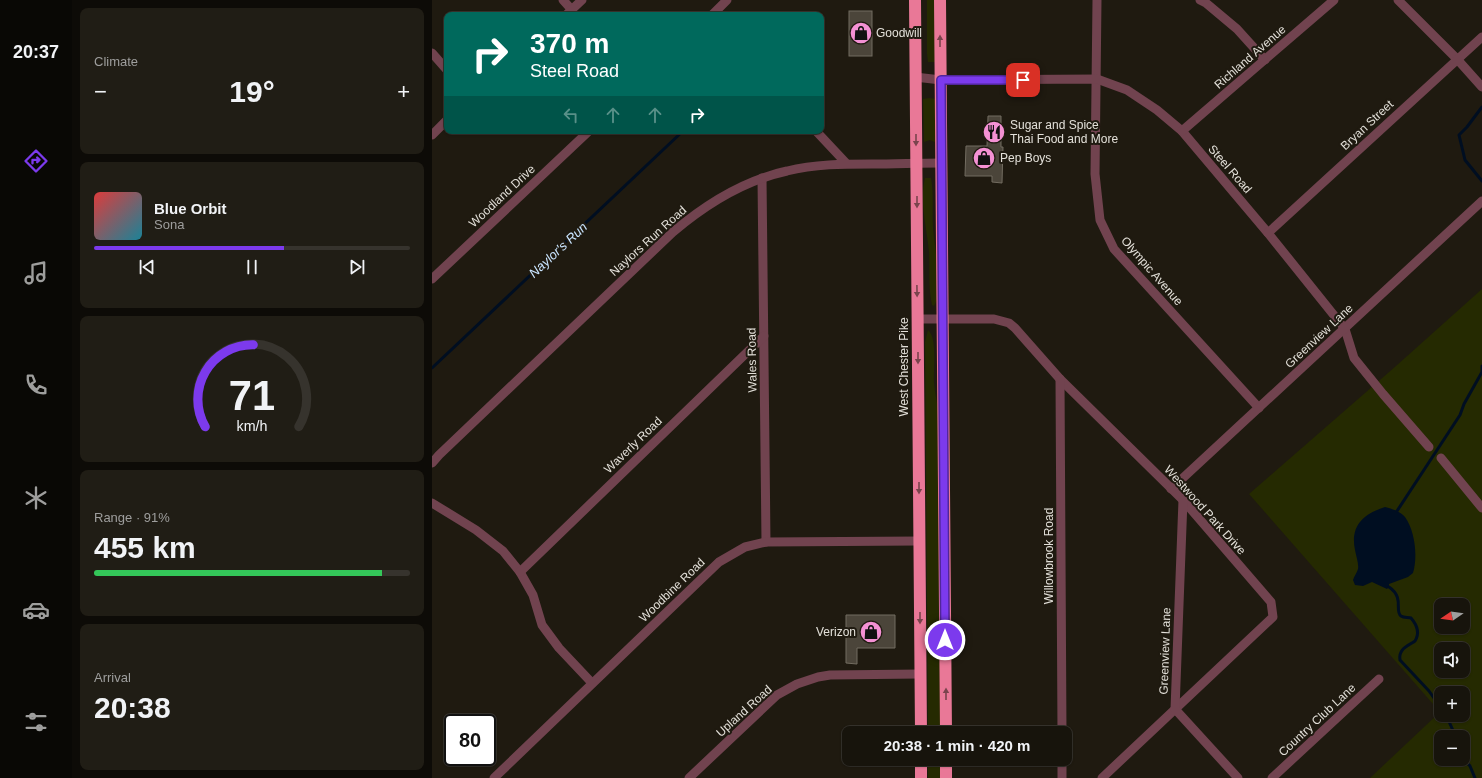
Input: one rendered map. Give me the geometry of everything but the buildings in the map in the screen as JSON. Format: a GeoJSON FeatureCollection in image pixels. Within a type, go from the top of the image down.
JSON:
{"type":"FeatureCollection","features":[{"type":"Feature","properties":{"kind":"highway","name":"West Chester Pike"},"geometry":{"type":"LineString","coordinates":[[915,0],[921,726]]}},
{"type":"Feature","properties":{"kind":"highway"},"geometry":{"type":"LineString","coordinates":[[940,0],[946,726]]}},
{"type":"Feature","properties":{"kind":"highway"},"geometry":{"type":"LineString","coordinates":[[921,766],[921,778]]}},
{"type":"Feature","properties":{"kind":"highway"},"geometry":{"type":"LineString","coordinates":[[946,766],[946,778]]}},
{"type":"Feature","properties":{"kind":"street"},"geometry":{"type":"LineString","coordinates":[[563,0],[569,12],[582,0]]}},
{"type":"Feature","properties":{"kind":"street"},"geometry":{"type":"LineString","coordinates":[[715,12],[727,0]]}},
{"type":"Feature","properties":{"kind":"street","name":"Olympic Avenue"},"geometry":{"type":"LineString","coordinates":[[1097,0],[1095,174],[1100,220],[1114,249],[1259,408]]}},
{"type":"Feature","properties":{"kind":"street"},"geometry":{"type":"LineString","coordinates":[[1200,0],[1206,3],[1237,29],[1265,60]]}},
{"type":"Feature","properties":{"kind":"street","name":"Richland Avenue"},"geometry":{"type":"LineString","coordinates":[[1182,131],[1334,0]]}},
{"type":"Feature","properties":{"kind":"street"},"geometry":{"type":"LineString","coordinates":[[1398,0],[1457,58],[1482,87]]}},
{"type":"Feature","properties":{"kind":"street","name":"Bryan Street"},"geometry":{"type":"LineString","coordinates":[[1268,233],[1457,58],[1482,37]]}},
{"type":"Feature","properties":{"kind":"street"},"geometry":{"type":"LineString","coordinates":[[432,53],[444,67]]}},
{"type":"Feature","properties":{"kind":"street","name":"Steel Road"},"geometry":{"type":"LineString","coordinates":[[915,77],[941,80],[1097,79],[1127,90],[1157,110],[1182,131],[1268,233],[1345,329],[1354,358],[1429,447]]}},
{"type":"Feature","properties":{"kind":"street"},"geometry":{"type":"LineString","coordinates":[[432,135],[444,123]]}},
{"type":"Feature","properties":{"kind":"street","name":"Woodland Drive"},"geometry":{"type":"LineString","coordinates":[[432,279],[586,134]]}},
{"type":"Feature","properties":{"kind":"street"},"geometry":{"type":"LineString","coordinates":[[819,134],[846,164]]}},
{"type":"Feature","properties":{"kind":"street","name":"Naylors Run Road"},"geometry":{"type":"LineString","coordinates":[[432,463],[691,216],[737,189],[762,178],[787,171],[815,166],[846,164],[942,163]]}},
{"type":"Feature","properties":{"kind":"street","name":"Wales Road"},"geometry":{"type":"LineString","coordinates":[[762,178],[766,542]]}},
{"type":"Feature","properties":{"kind":"street","name":"Greenview Lane"},"geometry":{"type":"LineString","coordinates":[[1171,489],[1482,201]]}},
{"type":"Feature","properties":{"kind":"street","name":"Westwood Park Drive"},"geometry":{"type":"LineString","coordinates":[[918,319],[994,319],[1009,323],[1060,379],[1183,500],[1271,602],[1273,617],[1102,778]]}},
{"type":"Feature","properties":{"kind":"street","name":"Waverly Road"},"geometry":{"type":"LineString","coordinates":[[520,572],[764,336]]}},
{"type":"Feature","properties":{"kind":"street","name":"Willowbrook Road"},"geometry":{"type":"LineString","coordinates":[[1060,379],[1062,726]]}},
{"type":"Feature","properties":{"kind":"street"},"geometry":{"type":"LineString","coordinates":[[1441,458],[1482,508]]}},
{"type":"Feature","properties":{"kind":"street","name":"Greenview Lane"},"geometry":{"type":"LineString","coordinates":[[1183,500],[1175,709],[1238,778]]}},
{"type":"Feature","properties":{"kind":"street"},"geometry":{"type":"LineString","coordinates":[[432,504],[476,530],[503,551],[520,572],[533,595],[542,625],[559,648],[592,683]]}},
{"type":"Feature","properties":{"kind":"street","name":"Woodbine Road"},"geometry":{"type":"LineString","coordinates":[[494,778],[719,562],[745,547],[766,542],[919,541]]}},
{"type":"Feature","properties":{"kind":"street","name":"Upland Road"},"geometry":{"type":"LineString","coordinates":[[689,778],[768,702],[797,684],[830,675],[920,674]]}},
{"type":"Feature","properties":{"kind":"street","name":"Country Club Lane"},"geometry":{"type":"LineString","coordinates":[[1272,778],[1379,679]]}},
{"type":"Feature","properties":{"kind":"street"},"geometry":{"type":"LineString","coordinates":[[1062,766],[1062,778]]}},
{"type":"Feature","properties":{"kind":"green space"},"geometry":{"type":"Polygon","coordinates":[[[927,0],[936,0],[935,62],[928,62],[927,0]]]}},
{"type":"Feature","properties":{"kind":"green space"},"geometry":{"type":"Polygon","coordinates":[[[923,99],[937,99],[937,143],[930,140],[924,142],[923,99]]]}},
{"type":"Feature","properties":{"kind":"green space"},"geometry":{"type":"Polygon","coordinates":[[[925,178],[931,178],[933,227],[938,268],[938,290],[937,299],[934,306],[932,305],[930,292],[929,252],[923,206],[923,187],[925,178]]]}},
{"type":"Feature","properties":{"kind":"green space"},"geometry":{"type":"Polygon","coordinates":[[[1482,289],[1482,778],[1370,778],[1434,718],[1434,722],[1470,722],[1470,686],[1434,686],[1434,705],[1249,494],[1482,289]]]}},
{"type":"Feature","properties":{"kind":"green space"},"geometry":{"type":"Polygon","coordinates":[[[928,330],[931,334],[934,347],[934,383],[939,418],[942,726],[928,726],[925,342],[928,330]]]}},
{"type":"Feature","properties":{"kind":"green space"},"geometry":{"type":"Polygon","coordinates":[[[928,766],[942,766],[942,778],[928,778],[928,766]]]}},
{"type":"Feature","properties":{"kind":"water"},"geometry":{"type":"Polygon","coordinates":[[[1385,507],[1401,513],[1405,517],[1411,529],[1415,544],[1415,566],[1413,573],[1408,577],[1389,584],[1387,589],[1372,582],[1363,586],[1355,585],[1353,580],[1358,570],[1354,542],[1356,528],[1370,513],[1385,507]]]}},
{"type":"Feature","properties":{"kind":"waterway"},"geometry":{"type":"LineString","coordinates":[[1482,107],[1459,135],[1465,160],[1482,181]]}},
{"type":"Feature","properties":{"kind":"waterway","name":"Naylor's Run"},"geometry":{"type":"LineString","coordinates":[[432,368],[680,134]]}},
{"type":"Feature","properties":{"kind":"waterway"},"geometry":{"type":"LineString","coordinates":[[1397,511],[1460,415],[1464,404],[1482,372],[1482,366]]}},
{"type":"Feature","properties":{"kind":"waterway"},"geometry":{"type":"LineString","coordinates":[[1389,587],[1397,595],[1399,614],[1402,617],[1411,618],[1417,629],[1417,638],[1402,650],[1400,660],[1434,698]]}},
{"type":"Feature","properties":{"kind":"waterway"},"geometry":{"type":"LineString","coordinates":[[1449,722],[1453,730]]}},
{"type":"Feature","properties":{"kind":"waterway"},"geometry":{"type":"LineString","coordinates":[[1470,766],[1475,778]]}},
{"type":"Feature","properties":{"kind":"place","name":"Goodwill"},"geometry":{"type":"Point","coordinates":[861,33]}},
{"type":"Feature","properties":{"kind":"place","name":"Sugar and Spice Thai Food and More"},"geometry":{"type":"Point","coordinates":[994,132]}},
{"type":"Feature","properties":{"kind":"place","name":"Pep Boys"},"geometry":{"type":"Point","coordinates":[984,158]}},
{"type":"Feature","properties":{"kind":"place","name":"Verizon"},"geometry":{"type":"Point","coordinates":[871,632]}},
{"type":"Feature","properties":{"kind":"route"},"geometry":{"type":"LineString","coordinates":[[945,640],[941,80],[1023,80]]}}]}
